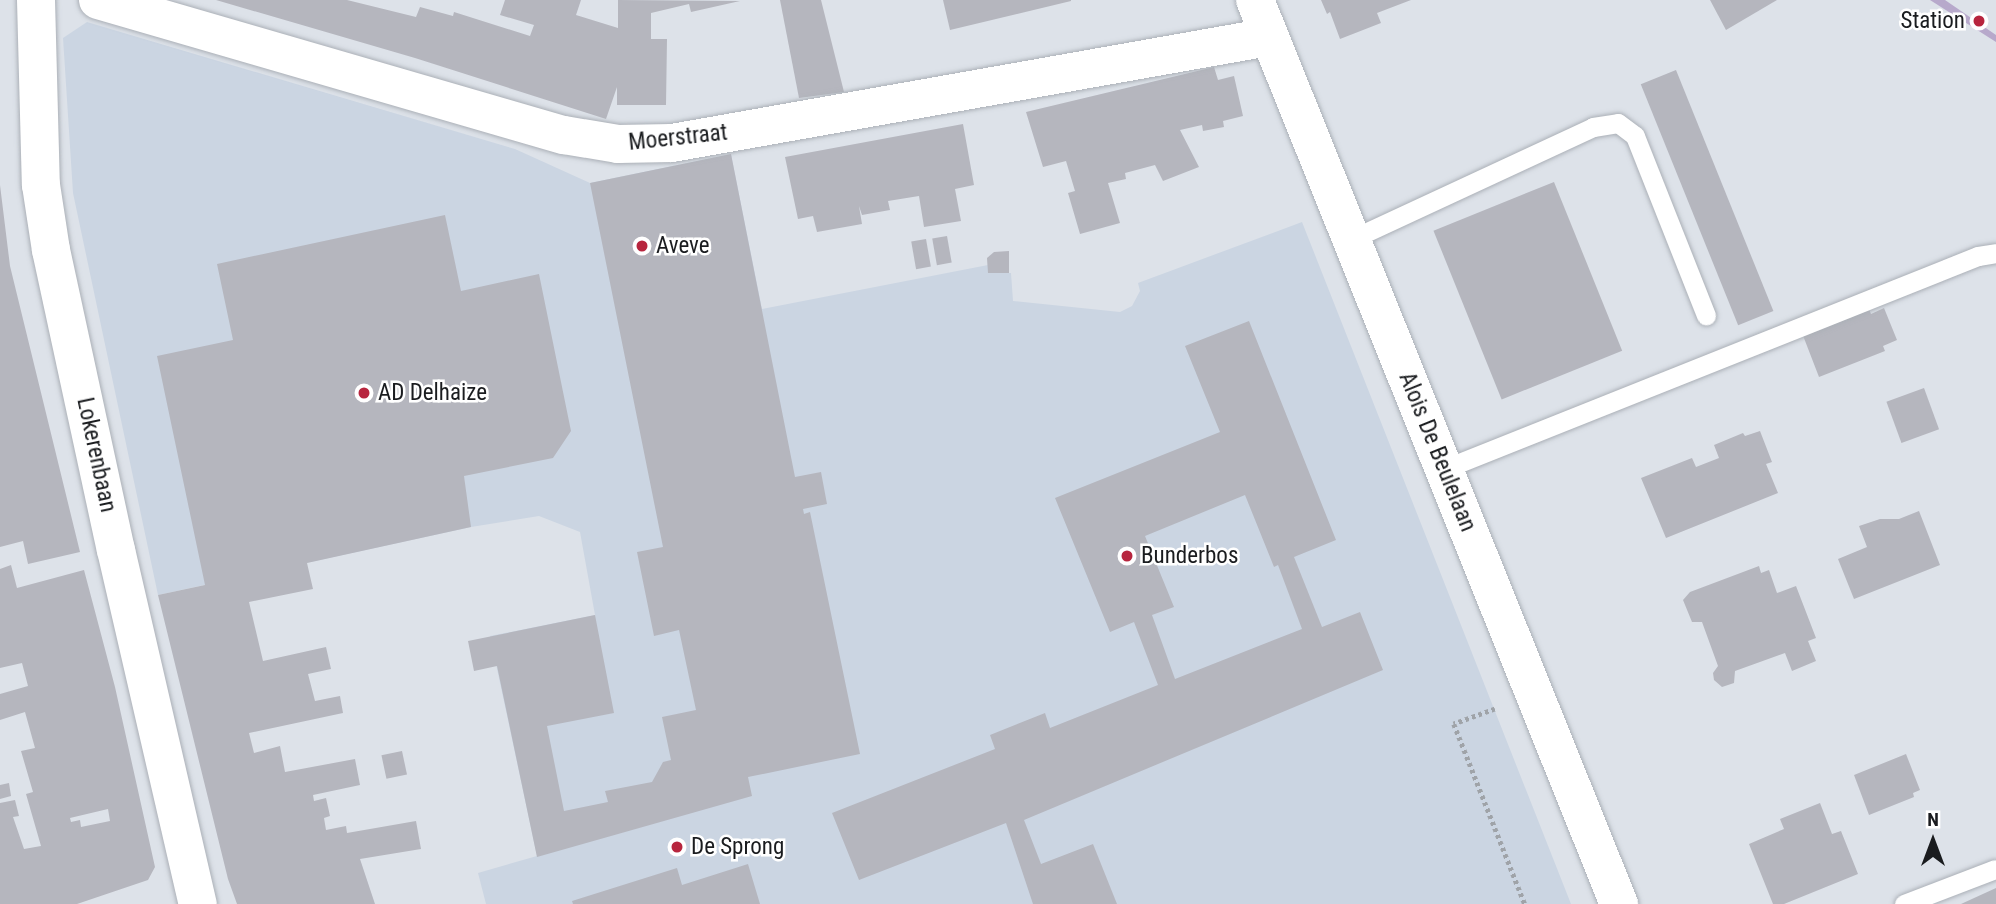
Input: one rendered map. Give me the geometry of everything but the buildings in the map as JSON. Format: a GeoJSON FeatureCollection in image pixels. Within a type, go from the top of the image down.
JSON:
{"type":"FeatureCollection","features":[{"type":"Feature","properties":{"kind":"street","name":"Lokerenbaan"},"geometry":{"type":"LineString","coordinates":[[36,0],[41,185],[51,250],[198,904]]}},
{"type":"Feature","properties":{"kind":"street","name":"Moerstraat"},"geometry":{"type":"LineString","coordinates":[[98,0],[564,135],[618,144],[672,143],[1269,37]]}},
{"type":"Feature","properties":{"kind":"street","name":"Alois De Beulelaan"},"geometry":{"type":"LineString","coordinates":[[1255,0],[1619,904]]}},
{"type":"Feature","properties":{"kind":"lane"},"geometry":{"type":"LineString","coordinates":[[1352,239],[1593,127],[1618,123],[1635,136],[1706,315]]}},
{"type":"Feature","properties":{"kind":"lane"},"geometry":{"type":"LineString","coordinates":[[1444,469],[1965,261],[1996,253]]}},
{"type":"Feature","properties":{"kind":"lane"},"geometry":{"type":"LineString","coordinates":[[1904,904],[1995,869]]}},
{"type":"Feature","properties":{"kind":"path"},"geometry":{"type":"LineString","coordinates":[[1525,904],[1454,724],[1535,694]]}},
{"type":"Feature","properties":{"kind":"shaded area"},"geometry":{"type":"Polygon","coordinates":[[[1930,0],[1945,0],[1996,35],[1996,42],[1930,0]]]}},
{"type":"Feature","properties":{"kind":"shaded area"},"geometry":{"type":"Polygon","coordinates":[[[87,22],[515,149],[590,183],[731,154],[762,309],[988,265],[988,273],[1011,273],[1013,301],[1120,312],[1132,306],[1140,291],[1138,283],[1302,222],[1571,904],[486,904],[478,873],[537,856],[490,636],[595,615],[580,532],[539,516],[471,527],[158,595],[73,193],[63,38],[87,22]]]}},
{"type":"Feature","properties":{"kind":"place","name":"Station"},"geometry":{"type":"Point","coordinates":[1979,21]}},
{"type":"Feature","properties":{"kind":"place","name":"Aveve"},"geometry":{"type":"Point","coordinates":[642,246]}},
{"type":"Feature","properties":{"kind":"place","name":"AD Delhaize"},"geometry":{"type":"Point","coordinates":[364,393]}},
{"type":"Feature","properties":{"kind":"place","name":"Bunderbos"},"geometry":{"type":"Point","coordinates":[1127,556]}},
{"type":"Feature","properties":{"kind":"place","name":"De Sprong"},"geometry":{"type":"Point","coordinates":[677,847]}}]}
